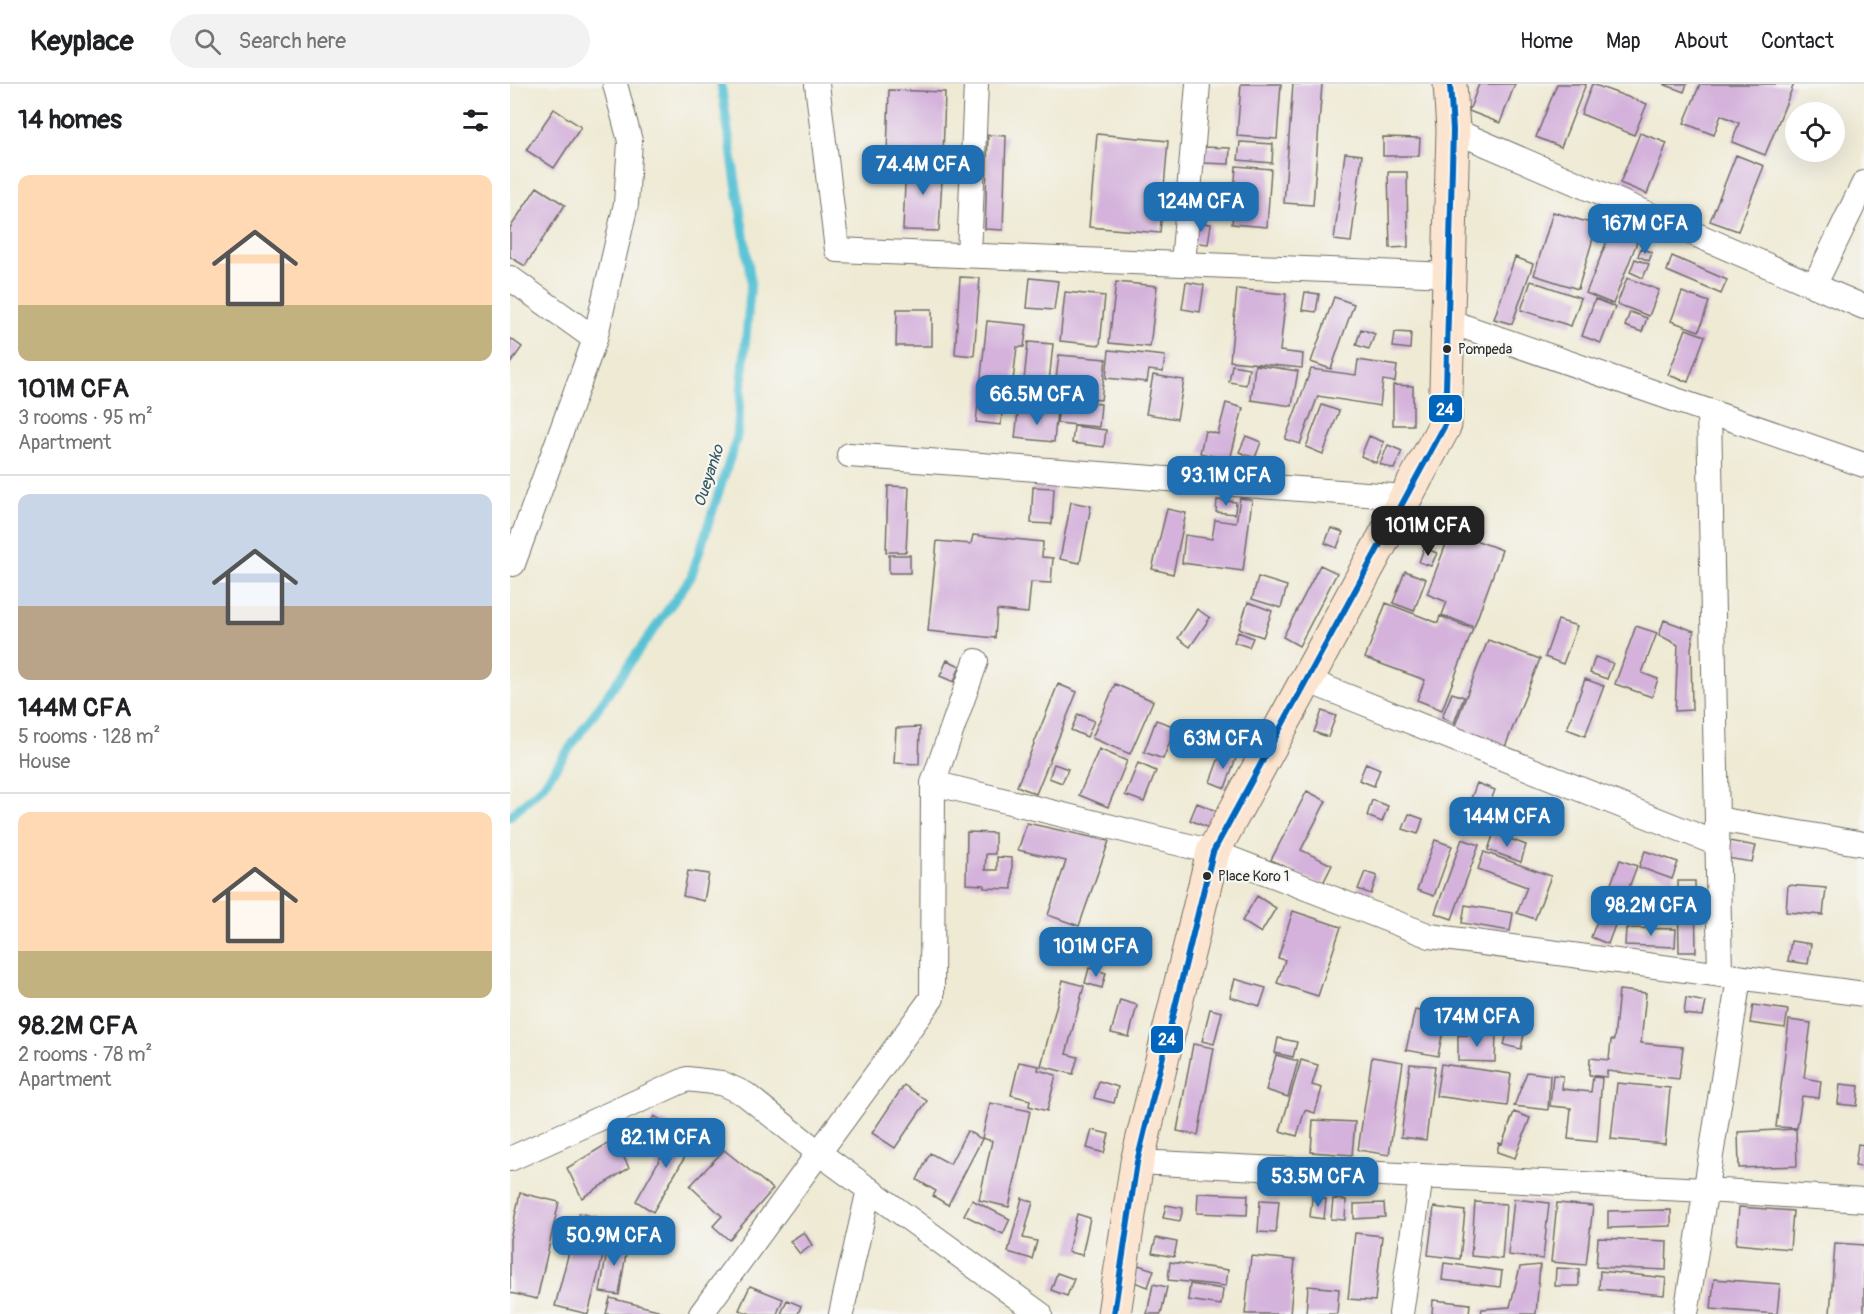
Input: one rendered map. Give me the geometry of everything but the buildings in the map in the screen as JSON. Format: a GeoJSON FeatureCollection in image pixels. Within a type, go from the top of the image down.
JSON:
{"type":"FeatureCollection","features":[{"type":"Feature","properties":{"kind":"street"},"geometry":{"type":"LineString","coordinates":[[510,562],[513,564],[595,339],[626,204],[630,141],[615,84]]}},
{"type":"Feature","properties":{"kind":"street"},"geometry":{"type":"LineString","coordinates":[[817,84],[837,250],[1450,275]]}},
{"type":"Feature","properties":{"kind":"street"},"geometry":{"type":"LineString","coordinates":[[969,255],[976,84]]}},
{"type":"Feature","properties":{"kind":"street"},"geometry":{"type":"LineString","coordinates":[[1183,264],[1198,84]]}},
{"type":"Feature","properties":{"kind":"street"},"geometry":{"type":"LineString","coordinates":[[1114,1314],[1137,1162],[1213,852],[1445,425],[1453,130],[1450,84]]}},
{"type":"Feature","properties":{"kind":"street"},"geometry":{"type":"LineString","coordinates":[[1453,130],[1864,307]]}},
{"type":"Feature","properties":{"kind":"street"},"geometry":{"type":"LineString","coordinates":[[1814,286],[1864,183]]}},
{"type":"Feature","properties":{"kind":"street"},"geometry":{"type":"LineString","coordinates":[[510,278],[595,339]]}},
{"type":"Feature","properties":{"kind":"street"},"geometry":{"type":"LineString","coordinates":[[1448,321],[1864,465]]}},
{"type":"Feature","properties":{"kind":"street"},"geometry":{"type":"LineString","coordinates":[[1686,1314],[1706,1190],[1730,977],[1717,819],[1709,411]]}},
{"type":"Feature","properties":{"kind":"street"},"geometry":{"type":"LineString","coordinates":[[849,454],[1406,497]]}},
{"type":"Feature","properties":{"kind":"street"},"geometry":{"type":"LineString","coordinates":[[701,1314],[932,998],[933,783],[976,661]]}},
{"type":"Feature","properties":{"kind":"street"},"geometry":{"type":"LineString","coordinates":[[1306,680],[1718,844]]}},
{"type":"Feature","properties":{"kind":"street"},"geometry":{"type":"LineString","coordinates":[[933,783],[1213,852],[1430,936],[1864,994]]}},
{"type":"Feature","properties":{"kind":"street"},"geometry":{"type":"LineString","coordinates":[[1717,819],[1864,844]]}},
{"type":"Feature","properties":{"kind":"street"},"geometry":{"type":"LineString","coordinates":[[510,1159],[687,1079],[721,1083],[745,1094],[819,1153],[1040,1314]]}},
{"type":"Feature","properties":{"kind":"street"},"geometry":{"type":"LineString","coordinates":[[1137,1162],[1864,1200]]}},
{"type":"Feature","properties":{"kind":"street"},"geometry":{"type":"LineString","coordinates":[[1401,1314],[1420,1176]]}},
{"type":"Feature","properties":{"kind":"street"},"geometry":{"type":"LineString","coordinates":[[841,1314],[869,1190]]}},
{"type":"Feature","properties":{"kind":"waterway","name":"Oueyanko"},"geometry":{"type":"LineString","coordinates":[[510,816],[542,787],[691,577],[737,437],[751,281],[721,84]]}},
{"type":"Feature","properties":{"kind":"transit line","name":"24"},"geometry":{"type":"LineString","coordinates":[[1114,1314],[1137,1162],[1213,852],[1445,425],[1453,130],[1450,84]]}},
{"type":"Feature","properties":{"kind":"place","name":"Pompeda"},"geometry":{"type":"Point","coordinates":[1447,349]}},
{"type":"Feature","properties":{"kind":"place","name":"Place Koro 1"},"geometry":{"type":"Point","coordinates":[1207,876]}}]}
